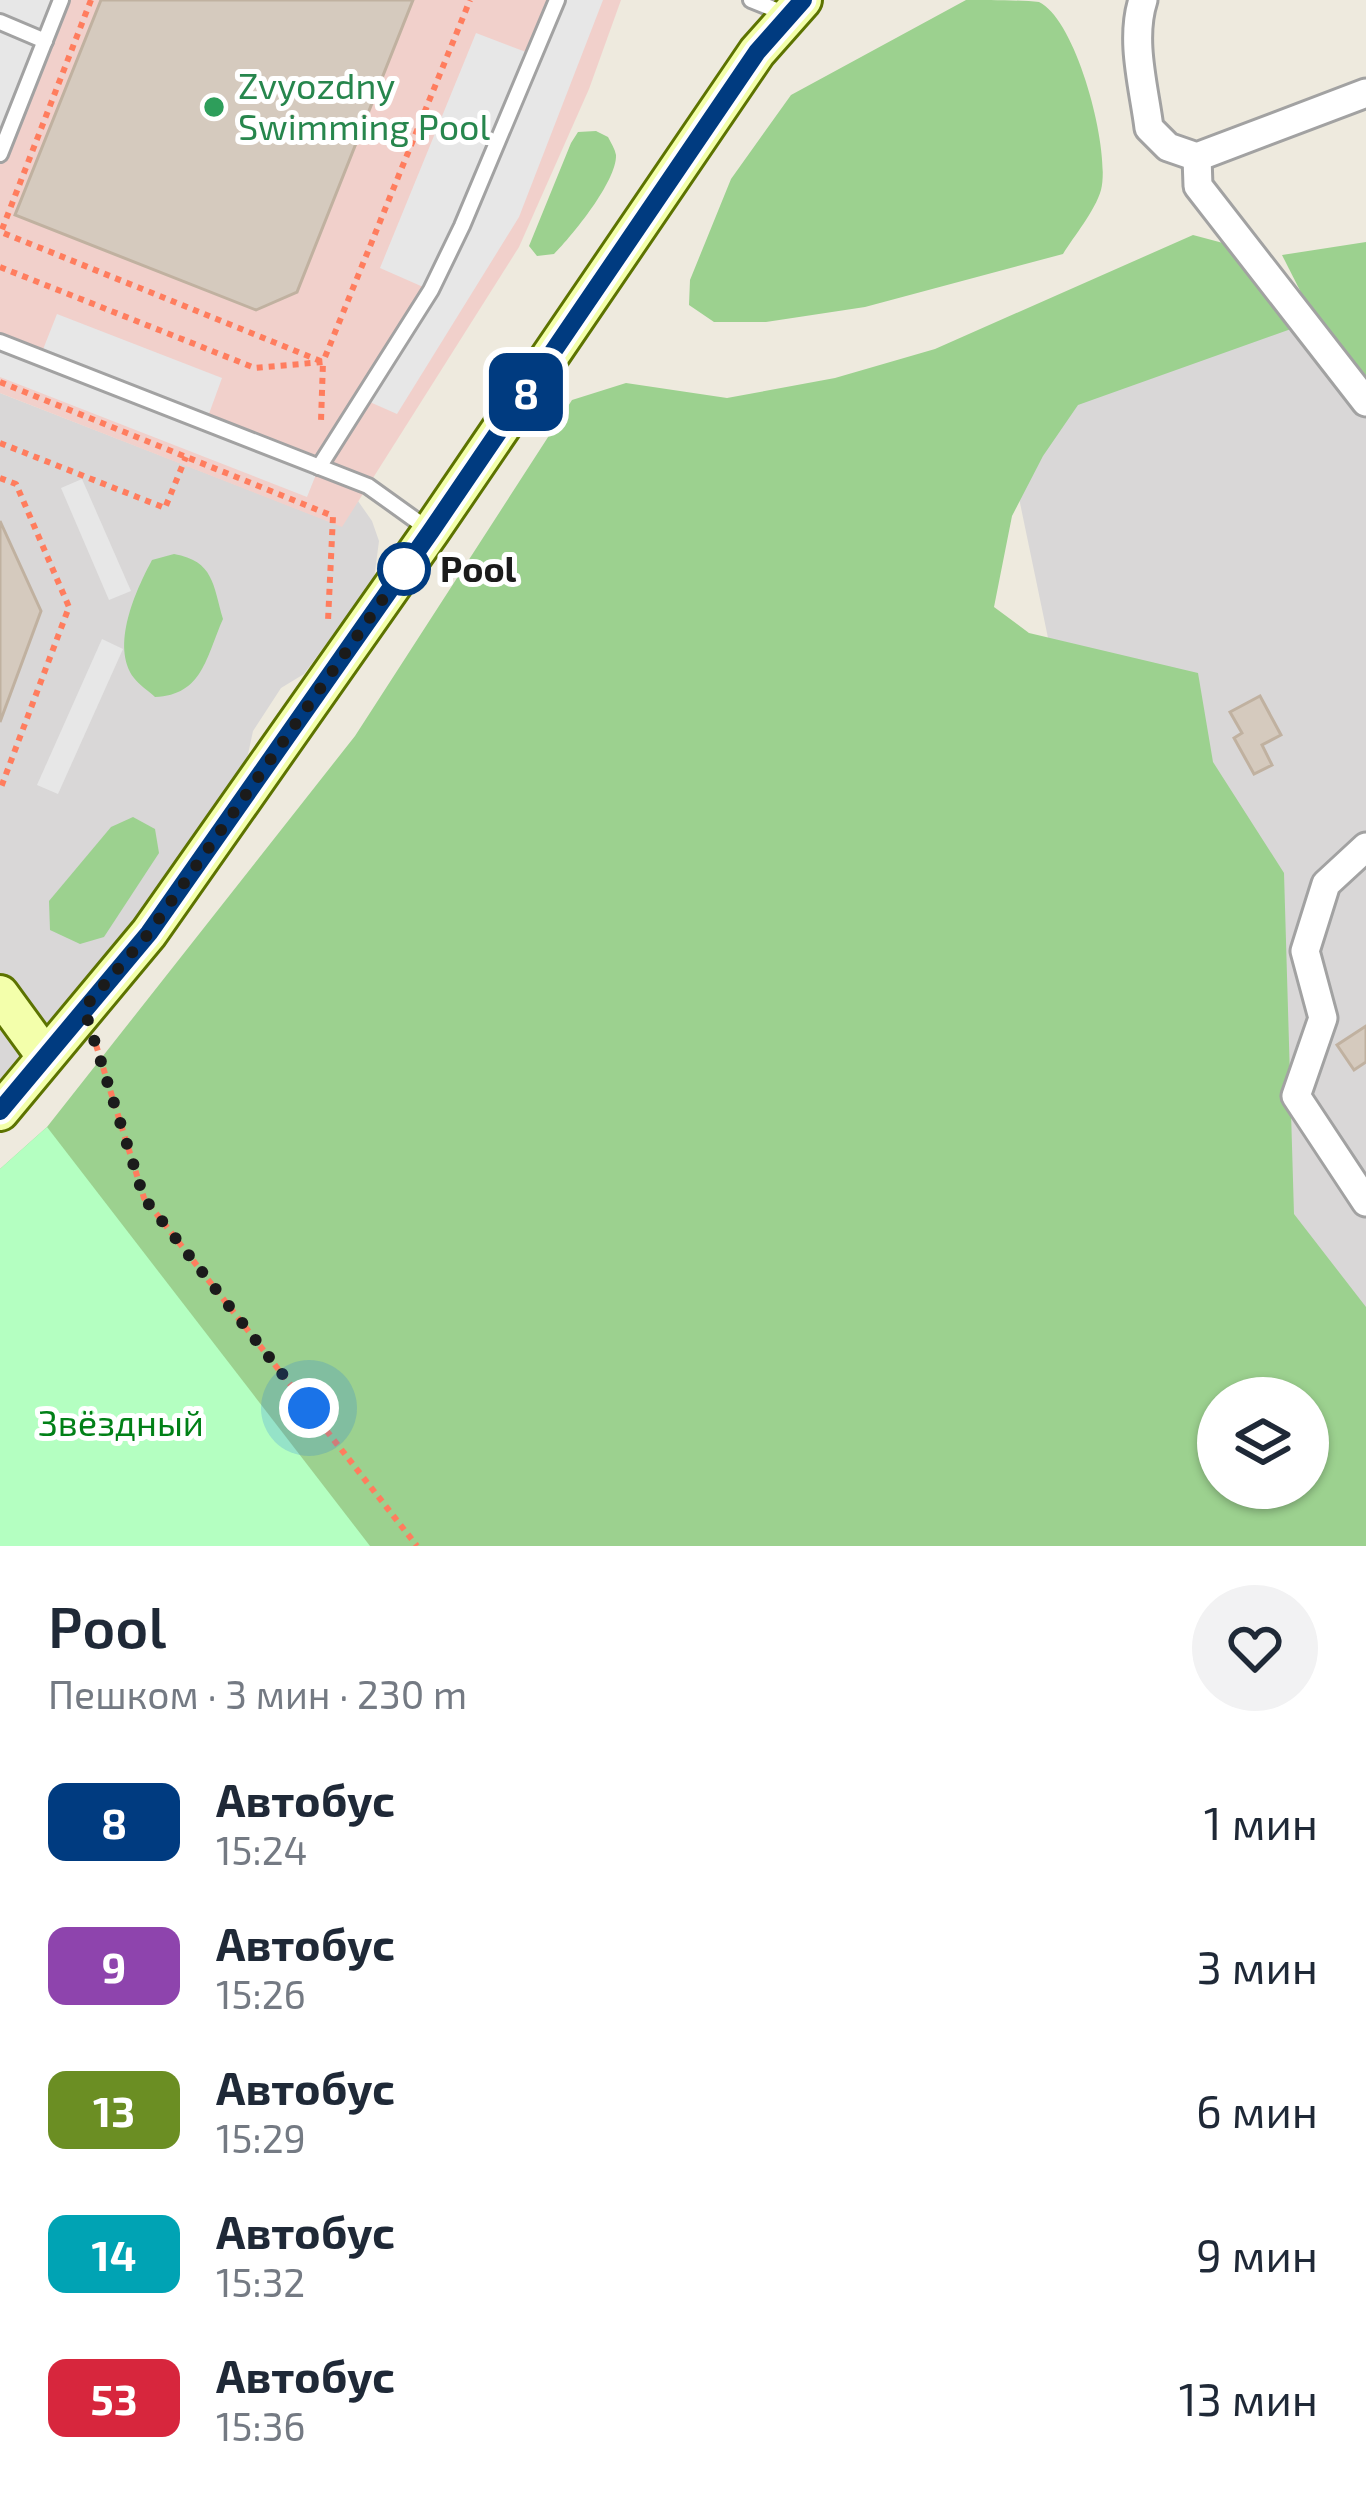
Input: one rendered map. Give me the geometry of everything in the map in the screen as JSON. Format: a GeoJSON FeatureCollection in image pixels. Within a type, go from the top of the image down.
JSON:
{"type":"FeatureCollection","features":[{"type":"Feature","properties":{"kind":"main road"},"geometry":{"type":"LineString","coordinates":[[0,1112],[149,933],[431,531],[757,52],[796,7]]}},
{"type":"Feature","properties":{"kind":"main road"},"geometry":{"type":"LineString","coordinates":[[0,994],[45,1056]]}},
{"type":"Feature","properties":{"kind":"street"},"geometry":{"type":"LineString","coordinates":[[1142,0],[1138,52],[1149,128],[1168,147],[1197,157],[1366,93]]}},
{"type":"Feature","properties":{"kind":"street"},"geometry":{"type":"LineString","coordinates":[[1197,157],[1198,186],[1366,402]]}},
{"type":"Feature","properties":{"kind":"street"},"geometry":{"type":"LineString","coordinates":[[1366,848],[1326,884],[1305,951],[1323,1018],[1296,1096],[1366,1202]]}},
{"type":"Feature","properties":{"kind":"lane"},"geometry":{"type":"LineString","coordinates":[[0,154],[61,0]]}},
{"type":"Feature","properties":{"kind":"lane"},"geometry":{"type":"LineString","coordinates":[[319,466],[431,290],[557,0]]}},
{"type":"Feature","properties":{"kind":"lane"},"geometry":{"type":"LineString","coordinates":[[752,0],[796,7]]}},
{"type":"Feature","properties":{"kind":"lane"},"geometry":{"type":"LineString","coordinates":[[0,22],[45,41]]}},
{"type":"Feature","properties":{"kind":"lane"},"geometry":{"type":"LineString","coordinates":[[0,342],[368,486],[431,531]]}},
{"type":"Feature","properties":{"kind":"path"},"geometry":{"type":"LineString","coordinates":[[92,0],[1,232],[323,362]]}},
{"type":"Feature","properties":{"kind":"path"},"geometry":{"type":"LineString","coordinates":[[319,466],[323,362],[470,0]]}},
{"type":"Feature","properties":{"kind":"path"},"geometry":{"type":"LineString","coordinates":[[0,267],[255,368],[323,362]]}},
{"type":"Feature","properties":{"kind":"path"},"geometry":{"type":"LineString","coordinates":[[0,382],[333,516],[328,624]]}},
{"type":"Feature","properties":{"kind":"path"},"geometry":{"type":"LineString","coordinates":[[0,442],[165,508],[186,457]]}},
{"type":"Feature","properties":{"kind":"path"},"geometry":{"type":"LineString","coordinates":[[0,478],[16,484],[68,608],[1,785],[13,787]]}},
{"type":"Feature","properties":{"kind":"path"},"geometry":{"type":"LineString","coordinates":[[84,1008],[144,1198],[417,1546]]}},
{"type":"Feature","properties":{"kind":"shaded area"},"geometry":{"type":"Polygon","coordinates":[[[0,0],[621,0],[589,89],[519,247],[342,527],[0,393],[0,0]]]}},
{"type":"Feature","properties":{"kind":"shaded area"},"geometry":{"type":"Polygon","coordinates":[[[0,0],[61,0],[0,154],[0,0]]]}},
{"type":"Feature","properties":{"kind":"shaded area"},"geometry":{"type":"Polygon","coordinates":[[[557,0],[603,0],[519,217],[397,414],[363,399],[430,290],[380,268],[476,33],[534,55],[557,0]]]}},
{"type":"Feature","properties":{"kind":"shaded area"},"geometry":{"type":"Polygon","coordinates":[[[1366,256],[1366,1369],[1106,917],[1004,426],[1302,306],[1366,256]]]}},
{"type":"Feature","properties":{"kind":"shaded area"},"geometry":{"type":"Polygon","coordinates":[[[57,314],[222,378],[206,422],[319,467],[307,497],[0,377],[0,342],[40,357],[57,314]]]}},
{"type":"Feature","properties":{"kind":"shaded area"},"geometry":{"type":"Polygon","coordinates":[[[0,393],[341,526],[358,501],[379,541],[374,579],[304,674],[281,688],[253,731],[247,759],[182,857],[69,1008],[0,1086],[0,393]]]}},
{"type":"Feature","properties":{"kind":"shaded area"},"geometry":{"type":"Polygon","coordinates":[[[82,479],[131,591],[109,600],[61,488],[82,479]]]}},
{"type":"Feature","properties":{"kind":"shaded area"},"geometry":{"type":"Polygon","coordinates":[[[102,639],[123,649],[58,794],[37,785],[102,639]]]}},
{"type":"Feature","properties":{"kind":"green space"},"geometry":{"type":"Polygon","coordinates":[[[966,0],[1039,2],[1066,33],[1078,59],[1096,118],[1103,171],[1098,198],[1063,254],[865,307],[766,322],[714,322],[689,305],[690,280],[731,179],[791,95],[966,0]]]}},
{"type":"Feature","properties":{"kind":"green space"},"geometry":{"type":"Polygon","coordinates":[[[596,131],[608,137],[615,153],[609,179],[562,246],[554,254],[537,256],[529,246],[571,143],[578,132],[596,131]]]}},
{"type":"Feature","properties":{"kind":"green space"},"geometry":{"type":"Polygon","coordinates":[[[1193,235],[1223,243],[1291,329],[1078,405],[1043,456],[1012,516],[994,607],[1029,633],[1198,673],[1213,762],[1284,873],[1294,1214],[1366,1307],[1366,1546],[0,1546],[0,1169],[47,1127],[355,736],[572,400],[626,383],[727,398],[835,378],[935,349],[1193,235]]]}},
{"type":"Feature","properties":{"kind":"green space"},"geometry":{"type":"Polygon","coordinates":[[[1366,242],[1366,380],[1318,326],[1282,255],[1366,242]]]}},
{"type":"Feature","properties":{"kind":"green space"},"geometry":{"type":"Polygon","coordinates":[[[174,554],[197,562],[210,576],[223,619],[201,672],[183,689],[155,697],[136,681],[127,665],[125,635],[133,602],[152,560],[174,554]]]}},
{"type":"Feature","properties":{"kind":"green space"},"geometry":{"type":"Polygon","coordinates":[[[133,817],[155,829],[159,853],[104,937],[80,944],[50,930],[49,901],[111,827],[133,817]]]}},
{"type":"Feature","properties":{"kind":"green space","name":"Звёздный"},"geometry":{"type":"Polygon","coordinates":[[[47,1127],[370,1546],[0,1546],[0,1169],[47,1127]]]}},
{"type":"Feature","properties":{"kind":"building","name":"Zvyozdny Swimming Pool"},"geometry":{"type":"Polygon","coordinates":[[[101,0],[413,0],[297,292],[256,310],[15,215],[101,0]]]}},
{"type":"Feature","properties":{"kind":"building"},"geometry":{"type":"Polygon","coordinates":[[[0,521],[41,611],[0,722],[0,521]]]}},
{"type":"Feature","properties":{"kind":"building"},"geometry":{"type":"Polygon","coordinates":[[[1260,696],[1281,735],[1262,745],[1272,765],[1254,774],[1234,738],[1242,733],[1230,712],[1260,696]]]}},
{"type":"Feature","properties":{"kind":"building"},"geometry":{"type":"Polygon","coordinates":[[[1366,1026],[1366,1062],[1354,1070],[1337,1045],[1366,1026]]]}},
{"type":"Feature","properties":{"kind":"bus line","name":"8"},"geometry":{"type":"LineString","coordinates":[[0,1111],[149,933],[431,531],[757,52],[803,0]]}},
{"type":"Feature","properties":{"kind":"place","name":"Zvyozdny Swimming Pool"},"geometry":{"type":"Point","coordinates":[214,107]}},
{"type":"Feature","properties":{"kind":"place","name":"Pool"},"geometry":{"type":"Point","coordinates":[404,569]}},
{"type":"Feature","properties":{"kind":"route"},"geometry":{"type":"LineString","coordinates":[[309,1408],[144,1198],[84,1008],[149,933],[404,569]]}}]}
